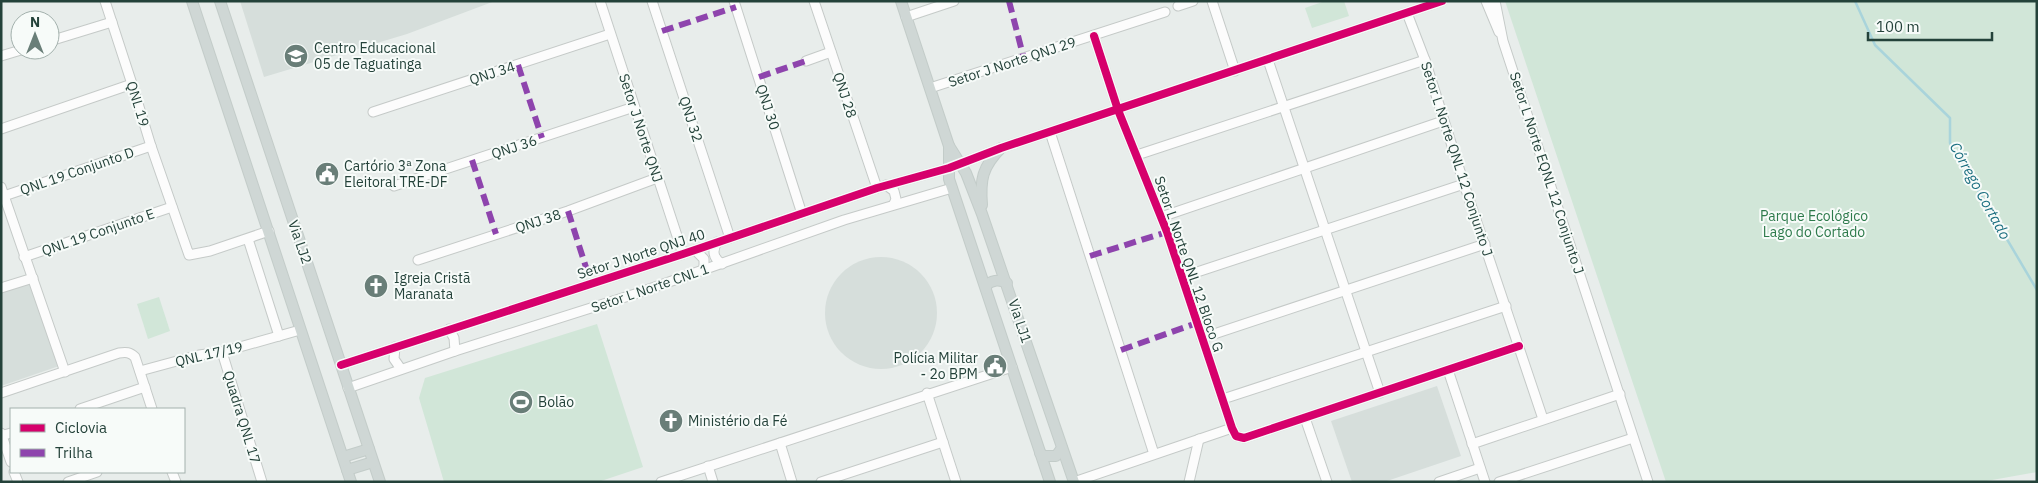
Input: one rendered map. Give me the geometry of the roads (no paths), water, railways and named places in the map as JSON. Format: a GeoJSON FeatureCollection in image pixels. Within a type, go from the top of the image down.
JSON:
{"type":"FeatureCollection","features":[{"type":"Feature","properties":{"kind":"main road","name":"Via LJ2"},"geometry":{"type":"LineString","coordinates":[[192,1],[351,482]]}},
{"type":"Feature","properties":{"kind":"main road","name":"Via LJ2"},"geometry":{"type":"LineString","coordinates":[[220,1],[380,482]]}},
{"type":"Feature","properties":{"kind":"main road"},"geometry":{"type":"LineString","coordinates":[[901,1],[948,146]]}},
{"type":"Feature","properties":{"kind":"main road","name":"Via LJ1"},"geometry":{"type":"LineString","coordinates":[[948,146],[961,163],[982,214],[1074,482]]}},
{"type":"Feature","properties":{"kind":"main road","name":"Via LJ1"},"geometry":{"type":"LineString","coordinates":[[948,146],[952,188],[1050,482]]}},
{"type":"Feature","properties":{"kind":"main road"},"geometry":{"type":"LineString","coordinates":[[982,214],[981,180],[989,161],[1001,148]]}},
{"type":"Feature","properties":{"kind":"main road"},"geometry":{"type":"LineString","coordinates":[[986,289],[986,285],[997,280],[1007,283]]}},
{"type":"Feature","properties":{"kind":"main road"},"geometry":{"type":"LineString","coordinates":[[1040,453],[1044,456],[1056,456],[1062,448]]}},
{"type":"Feature","properties":{"kind":"main road"},"geometry":{"type":"LineString","coordinates":[[343,457],[368,449]]}},
{"type":"Feature","properties":{"kind":"main road"},"geometry":{"type":"LineString","coordinates":[[347,470],[373,462]]}},
{"type":"Feature","properties":{"kind":"street","name":"QNL 19"},"geometry":{"type":"LineString","coordinates":[[104,1],[172,207]]}},
{"type":"Feature","properties":{"kind":"street","name":"Setor J Norte QNJ"},"geometry":{"type":"LineString","coordinates":[[600,1],[683,254]]}},
{"type":"Feature","properties":{"kind":"street","name":"QNJ 32"},"geometry":{"type":"LineString","coordinates":[[652,1],[730,238]]}},
{"type":"Feature","properties":{"kind":"street","name":"QNJ 30"},"geometry":{"type":"LineString","coordinates":[[734,1],[802,214]]}},
{"type":"Feature","properties":{"kind":"street","name":"QNJ 28"},"geometry":{"type":"LineString","coordinates":[[814,1],[881,186],[894,191],[896,199],[894,204]]}},
{"type":"Feature","properties":{"kind":"street"},"geometry":{"type":"LineString","coordinates":[[906,17],[954,1]]}},
{"type":"Feature","properties":{"kind":"street"},"geometry":{"type":"LineString","coordinates":[[1178,6],[1193,1]]}},
{"type":"Feature","properties":{"kind":"street"},"geometry":{"type":"LineString","coordinates":[[1212,1],[1235,71]]}},
{"type":"Feature","properties":{"kind":"street","name":"Setor J Norte QNJ 40"},"geometry":{"type":"LineString","coordinates":[[341,365],[683,254],[881,186],[949,168],[1001,148],[1442,1]]}},
{"type":"Feature","properties":{"kind":"street"},"geometry":{"type":"LineString","coordinates":[[1486,1],[1503,41]]}},
{"type":"Feature","properties":{"kind":"street"},"geometry":{"type":"LineString","coordinates":[[1495,1],[1503,41]]}},
{"type":"Feature","properties":{"kind":"street","name":"Setor J Norte QNJ 29"},"geometry":{"type":"LineString","coordinates":[[930,88],[1165,12]]}},
{"type":"Feature","properties":{"kind":"street","name":"Setor L Norte QNL 12 Conjunto J"},"geometry":{"type":"LineString","coordinates":[[1407,13],[1543,419]]}},
{"type":"Feature","properties":{"kind":"street"},"geometry":{"type":"LineString","coordinates":[[60,38],[112,22]]}},
{"type":"Feature","properties":{"kind":"street","name":"QNJ 34"},"geometry":{"type":"LineString","coordinates":[[373,112],[610,34]]}},
{"type":"Feature","properties":{"kind":"street","name":"Setor J Norte QNJ 29"},"geometry":{"type":"LineString","coordinates":[[1094,36],[1118,110]]}},
{"type":"Feature","properties":{"kind":"street","name":"Setor L Norte EQNL 12 Conjunto J"},"geometry":{"type":"LineString","coordinates":[[1503,41],[1648,482]]}},
{"type":"Feature","properties":{"kind":"street"},"geometry":{"type":"LineString","coordinates":[[806,61],[832,52]]}},
{"type":"Feature","properties":{"kind":"street"},"geometry":{"type":"LineString","coordinates":[[1268,60],[1306,168],[1380,393]]}},
{"type":"Feature","properties":{"kind":"street"},"geometry":{"type":"LineString","coordinates":[[1137,155],[1424,60]]}},
{"type":"Feature","properties":{"kind":"street"},"geometry":{"type":"LineString","coordinates":[[1,129],[132,84]]}},
{"type":"Feature","properties":{"kind":"street","name":"QNJ 36"},"geometry":{"type":"LineString","coordinates":[[394,186],[634,107]]}},
{"type":"Feature","properties":{"kind":"street","name":"Setor L Norte QNL 12 Bloco G"},"geometry":{"type":"LineString","coordinates":[[1118,110],[1161,216],[1233,431]]}},
{"type":"Feature","properties":{"kind":"street"},"geometry":{"type":"LineString","coordinates":[[1161,216],[1443,121]]}},
{"type":"Feature","properties":{"kind":"street"},"geometry":{"type":"LineString","coordinates":[[1050,132],[1154,454]]}},
{"type":"Feature","properties":{"kind":"street","name":"QNL 19 Conjunto D"},"geometry":{"type":"LineString","coordinates":[[3,192],[151,146]]}},
{"type":"Feature","properties":{"kind":"street","name":"QNJ 38"},"geometry":{"type":"LineString","coordinates":[[418,260],[568,211],[657,178]]}},
{"type":"Feature","properties":{"kind":"street"},"geometry":{"type":"LineString","coordinates":[[1182,277],[1464,184]]}},
{"type":"Feature","properties":{"kind":"street","name":"Setor L Norte CNL 1"},"geometry":{"type":"LineString","coordinates":[[348,388],[455,351],[635,294],[844,220],[952,188]]}},
{"type":"Feature","properties":{"kind":"street"},"geometry":{"type":"LineString","coordinates":[[3,192],[65,372]]}},
{"type":"Feature","properties":{"kind":"street"},"geometry":{"type":"LineString","coordinates":[[172,207],[189,255],[210,251],[269,231]]}},
{"type":"Feature","properties":{"kind":"street","name":"QNL 19 Conjunto E"},"geometry":{"type":"LineString","coordinates":[[24,257],[172,207]]}},
{"type":"Feature","properties":{"kind":"street"},"geometry":{"type":"LineString","coordinates":[[248,239],[279,336]]}},
{"type":"Feature","properties":{"kind":"street"},"geometry":{"type":"LineString","coordinates":[[717,242],[714,247],[714,254],[716,260],[722,264]]}},
{"type":"Feature","properties":{"kind":"street"},"geometry":{"type":"LineString","coordinates":[[1202,338],[1484,244]]}},
{"type":"Feature","properties":{"kind":"street"},"geometry":{"type":"LineString","coordinates":[[695,250],[704,259],[704,270]]}},
{"type":"Feature","properties":{"kind":"street"},"geometry":{"type":"LineString","coordinates":[[1,288],[33,278]]}},
{"type":"Feature","properties":{"kind":"street"},"geometry":{"type":"LineString","coordinates":[[1223,399],[1506,306]]}},
{"type":"Feature","properties":{"kind":"street"},"geometry":{"type":"LineString","coordinates":[[449,329],[454,338],[455,351]]}},
{"type":"Feature","properties":{"kind":"street","name":"QNL 17/19"},"geometry":{"type":"LineString","coordinates":[[140,371],[199,355],[222,352],[300,330]]}},
{"type":"Feature","properties":{"kind":"street"},"geometry":{"type":"LineString","coordinates":[[1074,482],[1099,478],[1154,454],[1199,439],[1233,431],[1244,438],[1519,346]]}},
{"type":"Feature","properties":{"kind":"street"},"geometry":{"type":"LineString","coordinates":[[395,347],[394,360],[401,369]]}},
{"type":"Feature","properties":{"kind":"street"},"geometry":{"type":"LineString","coordinates":[[1,393],[126,352],[132,353],[135,357],[152,408]]}},
{"type":"Feature","properties":{"kind":"street","name":"Quadra QNL 17"},"geometry":{"type":"LineString","coordinates":[[222,352],[262,482]]}},
{"type":"Feature","properties":{"kind":"street"},"geometry":{"type":"LineString","coordinates":[[661,482],[927,393],[1012,367]]}},
{"type":"Feature","properties":{"kind":"street"},"geometry":{"type":"LineString","coordinates":[[1448,370],[1484,482]]}},
{"type":"Feature","properties":{"kind":"street"},"geometry":{"type":"LineString","coordinates":[[83,408],[145,387]]}},
{"type":"Feature","properties":{"kind":"street"},"geometry":{"type":"LineString","coordinates":[[927,393],[956,482]]}},
{"type":"Feature","properties":{"kind":"street"},"geometry":{"type":"LineString","coordinates":[[1472,444],[1620,394]]}},
{"type":"Feature","properties":{"kind":"street"},"geometry":{"type":"LineString","coordinates":[[1305,418],[1327,482]]}},
{"type":"Feature","properties":{"kind":"street"},"geometry":{"type":"LineString","coordinates":[[4,435],[10,458]]}},
{"type":"Feature","properties":{"kind":"street"},"geometry":{"type":"LineString","coordinates":[[1499,482],[1633,438]]}},
{"type":"Feature","properties":{"kind":"street"},"geometry":{"type":"LineString","coordinates":[[1189,482],[1199,439]]}},
{"type":"Feature","properties":{"kind":"street"},"geometry":{"type":"LineString","coordinates":[[821,482],[943,442]]}},
{"type":"Feature","properties":{"kind":"street"},"geometry":{"type":"LineString","coordinates":[[780,443],[792,482]]}},
{"type":"Feature","properties":{"kind":"street"},"geometry":{"type":"LineString","coordinates":[[708,466],[713,482]]}},
{"type":"Feature","properties":{"kind":"street"},"geometry":{"type":"LineString","coordinates":[[1439,482],[1480,468]]}},
{"type":"Feature","properties":{"kind":"street"},"geometry":{"type":"LineString","coordinates":[[68,482],[94,473]]}},
{"type":"Feature","properties":{"kind":"waterway","name":"Córrego Cortado"},"geometry":{"type":"LineString","coordinates":[[1855,1],[1875,45],[1950,118],[1950,143],[2037,290]]}},
{"type":"Feature","properties":{"kind":"place","name":"Centro Educacional 05 de Taguatinga"},"geometry":{"type":"Point","coordinates":[296,56]}},
{"type":"Feature","properties":{"kind":"place","name":"Cartório 3ª Zona Eleitoral TRE-DF"},"geometry":{"type":"Point","coordinates":[327,174]}},
{"type":"Feature","properties":{"kind":"place","name":"Igreja Cristã Maranata"},"geometry":{"type":"Point","coordinates":[376,286]}},
{"type":"Feature","properties":{"kind":"place","name":"Polícia Militar - 2o BPM"},"geometry":{"type":"Point","coordinates":[995,366]}},
{"type":"Feature","properties":{"kind":"place","name":"Bolão"},"geometry":{"type":"Point","coordinates":[521,402]}},
{"type":"Feature","properties":{"kind":"place","name":"Ministério da Fé"},"geometry":{"type":"Point","coordinates":[671,421]}},
{"type":"Feature","properties":{"kind":"park label","name":"Parque Ecológico Lago do Cortado"},"geometry":{"type":"Point","coordinates":[1814,224]}}]}
